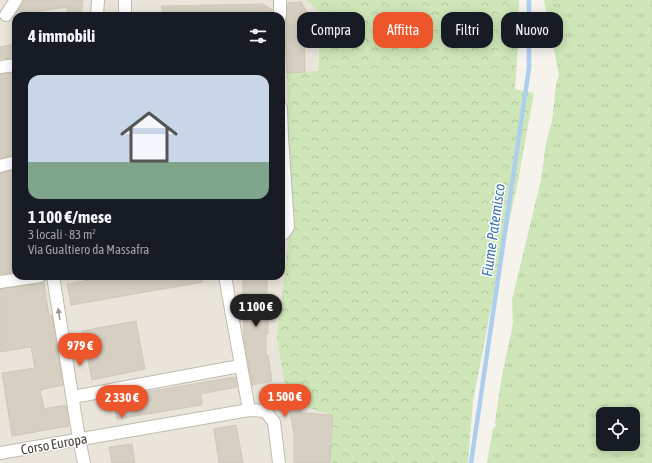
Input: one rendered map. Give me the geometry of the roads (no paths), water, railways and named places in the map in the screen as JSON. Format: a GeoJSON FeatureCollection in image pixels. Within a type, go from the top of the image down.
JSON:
{"type":"FeatureCollection","features":[{"type":"Feature","properties":{"kind":"street"},"geometry":{"type":"LineString","coordinates":[[6,15],[16,0]]}},
{"type":"Feature","properties":{"kind":"street"},"geometry":{"type":"LineString","coordinates":[[97,12],[98,0]]}},
{"type":"Feature","properties":{"kind":"street"},"geometry":{"type":"LineString","coordinates":[[125,0],[125,12]]}},
{"type":"Feature","properties":{"kind":"street"},"geometry":{"type":"LineString","coordinates":[[280,0],[280,12]]}},
{"type":"Feature","properties":{"kind":"street"},"geometry":{"type":"LineString","coordinates":[[0,67],[12,66]]}},
{"type":"Feature","properties":{"kind":"street"},"geometry":{"type":"LineString","coordinates":[[0,166],[12,163]]}},
{"type":"Feature","properties":{"kind":"street"},"geometry":{"type":"LineString","coordinates":[[0,282],[13,280]]}},
{"type":"Feature","properties":{"kind":"street"},"geometry":{"type":"LineString","coordinates":[[54,280],[84,463]]}},
{"type":"Feature","properties":{"kind":"street"},"geometry":{"type":"LineString","coordinates":[[226,280],[249,410]]}},
{"type":"Feature","properties":{"kind":"street"},"geometry":{"type":"LineString","coordinates":[[73,397],[240,366]]}},
{"type":"Feature","properties":{"kind":"street","name":"Corso Europa"},"geometry":{"type":"LineString","coordinates":[[0,453],[249,410],[266,411],[274,422],[279,463]]}},
{"type":"Feature","properties":{"kind":"waterway","name":"Fiume Patemisco"},"geometry":{"type":"LineString","coordinates":[[471,463],[529,68],[529,0]]}}]}
